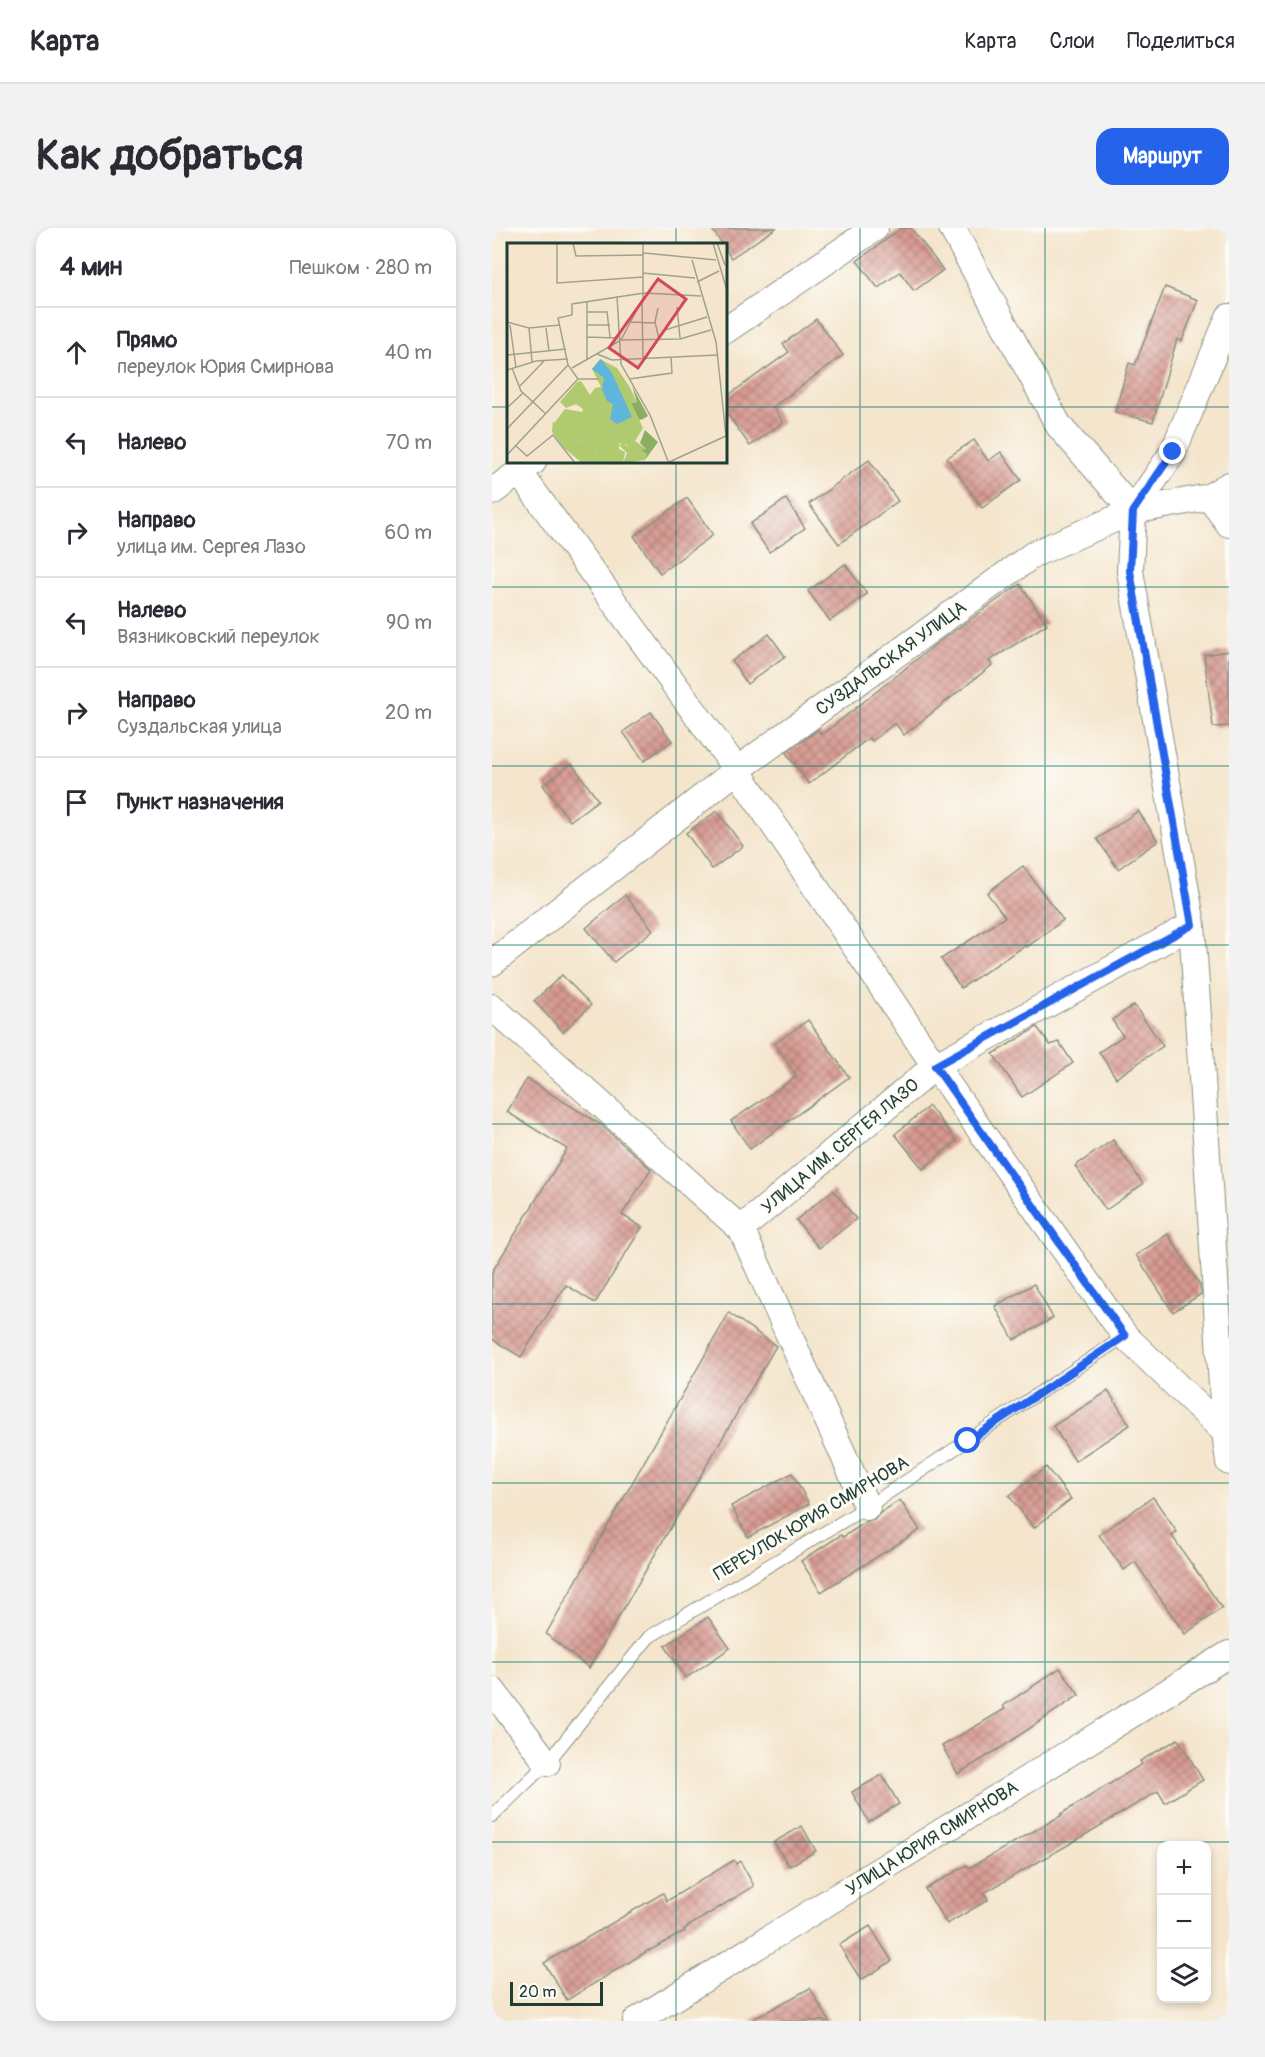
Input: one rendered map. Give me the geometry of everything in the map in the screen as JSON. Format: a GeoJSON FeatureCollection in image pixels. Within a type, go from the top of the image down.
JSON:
{"type":"FeatureCollection","features":[{"type":"Feature","properties":{"kind":"street"},"geometry":{"type":"LineString","coordinates":[[728,329],[875,228]]}},
{"type":"Feature","properties":{"kind":"street"},"geometry":{"type":"LineString","coordinates":[[952,228],[1059,426],[1133,511]]}},
{"type":"Feature","properties":{"kind":"street"},"geometry":{"type":"LineString","coordinates":[[1229,317],[1173,452],[1133,511],[1130,571],[1192,925],[1225,1432],[1229,1462]]}},
{"type":"Feature","properties":{"kind":"street"},"geometry":{"type":"LineString","coordinates":[[492,492],[527,467],[737,770],[935,1066],[1125,1336],[1225,1432]]}},
{"type":"Feature","properties":{"kind":"street"},"geometry":{"type":"LineString","coordinates":[[1219,491],[1229,525]]}},
{"type":"Feature","properties":{"kind":"street","name":"СУЗДАЛЬСКАЯ УЛИЦА"},"geometry":{"type":"LineString","coordinates":[[492,963],[737,770],[1034,554],[1133,511],[1219,491]]}},
{"type":"Feature","properties":{"kind":"street","name":"УЛИЦА ИМ. СЕРГЕЯ ЛАЗО"},"geometry":{"type":"LineString","coordinates":[[741,1229],[935,1066],[1192,925]]}},
{"type":"Feature","properties":{"kind":"street"},"geometry":{"type":"LineString","coordinates":[[492,1006],[741,1229],[867,1507]]}},
{"type":"Feature","properties":{"kind":"street","name":"УЛИЦА ЮРИЯ СМИРНОВА"},"geometry":{"type":"LineString","coordinates":[[636,2021],[1229,1654]]}},
{"type":"Feature","properties":{"kind":"street"},"geometry":{"type":"LineString","coordinates":[[492,1690],[547,1762]]}},
{"type":"Feature","properties":{"kind":"lane","name":"ПЕРЕУЛОК ЮРИЯ СМИРНОВА"},"geometry":{"type":"LineString","coordinates":[[492,1816],[547,1762],[649,1636],[867,1507],[1125,1336]]}},
{"type":"Feature","properties":{"kind":"building"},"geometry":{"type":"Polygon","coordinates":[[[711,228],[776,228],[731,258],[728,253],[728,243],[721,243],[711,228]]]}},
{"type":"Feature","properties":{"kind":"building"},"geometry":{"type":"Polygon","coordinates":[[[902,228],[911,228],[943,270],[914,291],[900,272],[878,288],[857,261],[902,228]]]}},
{"type":"Feature","properties":{"kind":"building"},"geometry":{"type":"Polygon","coordinates":[[[1165,287],[1198,300],[1182,341],[1177,339],[1153,422],[1115,412],[1129,363],[1135,365],[1165,287]]]}},
{"type":"Feature","properties":{"kind":"building"},"geometry":{"type":"Polygon","coordinates":[[[816,319],[843,355],[773,407],[783,422],[750,446],[728,415],[728,396],[789,352],[783,344],[816,319]]]}},
{"type":"Feature","properties":{"kind":"building"},"geometry":{"type":"Polygon","coordinates":[[[974,440],[988,461],[1001,452],[1021,480],[982,508],[947,458],[974,440]]]}},
{"type":"Feature","properties":{"kind":"building"},"geometry":{"type":"Polygon","coordinates":[[[869,460],[898,501],[839,544],[809,504],[869,460]]]}},
{"type":"Feature","properties":{"kind":"building"},"geometry":{"type":"Polygon","coordinates":[[[687,498],[713,535],[660,573],[634,536],[687,498]]]}},
{"type":"Feature","properties":{"kind":"building"},"geometry":{"type":"Polygon","coordinates":[[[786,499],[805,528],[769,552],[750,524],[786,499]]]}},
{"type":"Feature","properties":{"kind":"building"},"geometry":{"type":"Polygon","coordinates":[[[845,564],[867,594],[830,621],[808,591],[845,564]]]}},
{"type":"Feature","properties":{"kind":"building"},"geometry":{"type":"Polygon","coordinates":[[[1020,584],[1047,624],[989,661],[992,665],[904,735],[895,723],[872,741],[869,738],[809,784],[786,753],[818,730],[822,735],[936,644],[1020,584]]]}},
{"type":"Feature","properties":{"kind":"building"},"geometry":{"type":"Polygon","coordinates":[[[769,634],[785,656],[747,684],[732,661],[769,634]]]}},
{"type":"Feature","properties":{"kind":"building"},"geometry":{"type":"Polygon","coordinates":[[[1229,651],[1229,726],[1213,727],[1204,655],[1229,651]]]}},
{"type":"Feature","properties":{"kind":"building"},"geometry":{"type":"Polygon","coordinates":[[[651,712],[672,741],[644,761],[623,732],[651,712]]]}},
{"type":"Feature","properties":{"kind":"building"},"geometry":{"type":"Polygon","coordinates":[[[572,764],[598,800],[570,821],[543,785],[572,764]]]}},
{"type":"Feature","properties":{"kind":"building"},"geometry":{"type":"Polygon","coordinates":[[[717,811],[743,846],[712,869],[686,833],[717,811]]]}},
{"type":"Feature","properties":{"kind":"building"},"geometry":{"type":"Polygon","coordinates":[[[1138,811],[1158,841],[1118,869],[1097,839],[1138,811]]]}},
{"type":"Feature","properties":{"kind":"building"},"geometry":{"type":"Polygon","coordinates":[[[1023,866],[1063,920],[1027,947],[1026,945],[961,988],[941,959],[1005,917],[987,893],[1023,866]]]}},
{"type":"Feature","properties":{"kind":"building"},"geometry":{"type":"Polygon","coordinates":[[[625,895],[653,930],[614,962],[586,928],[625,895]]]}},
{"type":"Feature","properties":{"kind":"building"},"geometry":{"type":"Polygon","coordinates":[[[562,975],[591,1005],[563,1032],[534,1001],[562,975]]]}},
{"type":"Feature","properties":{"kind":"building"},"geometry":{"type":"Polygon","coordinates":[[[1134,1005],[1163,1046],[1116,1078],[1099,1052],[1123,1036],[1112,1020],[1134,1005]]]}},
{"type":"Feature","properties":{"kind":"building"},"geometry":{"type":"Polygon","coordinates":[[[808,1020],[849,1077],[750,1149],[731,1121],[797,1076],[775,1044],[808,1020]]]}},
{"type":"Feature","properties":{"kind":"building"},"geometry":{"type":"Polygon","coordinates":[[[1037,1027],[1050,1045],[1059,1042],[1073,1063],[1022,1097],[993,1054],[1037,1027]]]}},
{"type":"Feature","properties":{"kind":"building"},"geometry":{"type":"Polygon","coordinates":[[[527,1079],[600,1124],[651,1169],[622,1215],[642,1227],[595,1303],[566,1285],[521,1357],[492,1339],[492,1272],[567,1149],[507,1112],[527,1079]]]}},
{"type":"Feature","properties":{"kind":"building"},"geometry":{"type":"Polygon","coordinates":[[[929,1106],[957,1141],[923,1169],[895,1134],[929,1106]]]}},
{"type":"Feature","properties":{"kind":"building"},"geometry":{"type":"Polygon","coordinates":[[[1113,1140],[1143,1184],[1106,1210],[1075,1166],[1113,1140]]]}},
{"type":"Feature","properties":{"kind":"building"},"geometry":{"type":"Polygon","coordinates":[[[833,1190],[856,1219],[819,1248],[796,1220],[833,1190]]]}},
{"type":"Feature","properties":{"kind":"building"},"geometry":{"type":"Polygon","coordinates":[[[1168,1234],[1200,1285],[1201,1294],[1173,1312],[1136,1255],[1168,1234]]]}},
{"type":"Feature","properties":{"kind":"building"},"geometry":{"type":"Polygon","coordinates":[[[1034,1284],[1053,1318],[1014,1340],[995,1306],[1034,1284]]]}},
{"type":"Feature","properties":{"kind":"building"},"geometry":{"type":"Polygon","coordinates":[[[729,1313],[776,1346],[589,1668],[546,1634],[729,1313]]]}},
{"type":"Feature","properties":{"kind":"building"},"geometry":{"type":"Polygon","coordinates":[[[1108,1391],[1130,1425],[1075,1461],[1053,1426],[1108,1391]]]}},
{"type":"Feature","properties":{"kind":"building"},"geometry":{"type":"Polygon","coordinates":[[[1046,1467],[1071,1499],[1034,1528],[1009,1496],[1046,1467]]]}},
{"type":"Feature","properties":{"kind":"building"},"geometry":{"type":"Polygon","coordinates":[[[792,1473],[809,1504],[748,1537],[731,1506],[792,1473]]]}},
{"type":"Feature","properties":{"kind":"building"},"geometry":{"type":"Polygon","coordinates":[[[1153,1497],[1177,1532],[1172,1536],[1222,1608],[1185,1634],[1135,1562],[1124,1570],[1099,1535],[1153,1497]]]}},
{"type":"Feature","properties":{"kind":"building"},"geometry":{"type":"Polygon","coordinates":[[[900,1500],[920,1530],[821,1592],[801,1561],[841,1535],[843,1537],[866,1522],[874,1520],[880,1513],[900,1500]]]}},
{"type":"Feature","properties":{"kind":"building"},"geometry":{"type":"Polygon","coordinates":[[[708,1617],[730,1648],[686,1678],[665,1646],[708,1617]]]}},
{"type":"Feature","properties":{"kind":"building"},"geometry":{"type":"Polygon","coordinates":[[[1060,1668],[1079,1695],[958,1774],[942,1746],[1005,1709],[1003,1706],[1060,1668]]]}},
{"type":"Feature","properties":{"kind":"building"},"geometry":{"type":"Polygon","coordinates":[[[1178,1739],[1203,1780],[1165,1803],[1158,1791],[984,1893],[988,1900],[947,1924],[925,1889],[967,1865],[969,1868],[1062,1815],[1142,1764],[1140,1761],[1178,1739]]]}},
{"type":"Feature","properties":{"kind":"building"},"geometry":{"type":"Polygon","coordinates":[[[882,1775],[899,1804],[869,1822],[852,1792],[882,1775]]]}},
{"type":"Feature","properties":{"kind":"building"},"geometry":{"type":"Polygon","coordinates":[[[802,1826],[816,1851],[789,1866],[774,1842],[802,1826]]]}},
{"type":"Feature","properties":{"kind":"building"},"geometry":{"type":"Polygon","coordinates":[[[734,1860],[736,1864],[740,1861],[754,1886],[684,1929],[685,1931],[567,2000],[544,1963],[663,1893],[667,1901],[734,1860]]]}},
{"type":"Feature","properties":{"kind":"building"},"geometry":{"type":"Polygon","coordinates":[[[870,1926],[892,1961],[861,1980],[839,1945],[870,1926]]]}},
{"type":"Feature","properties":{"kind":"building"},"geometry":{"type":"Polygon","coordinates":[[[810,1988],[829,2021],[750,2021],[810,1988]]]}},
{"type":"Feature","properties":{"kind":"route"},"geometry":{"type":"LineString","coordinates":[[968,1441],[1125,1336],[935,1066],[1192,925],[1130,571],[1133,511],[1173,452]]}}]}
